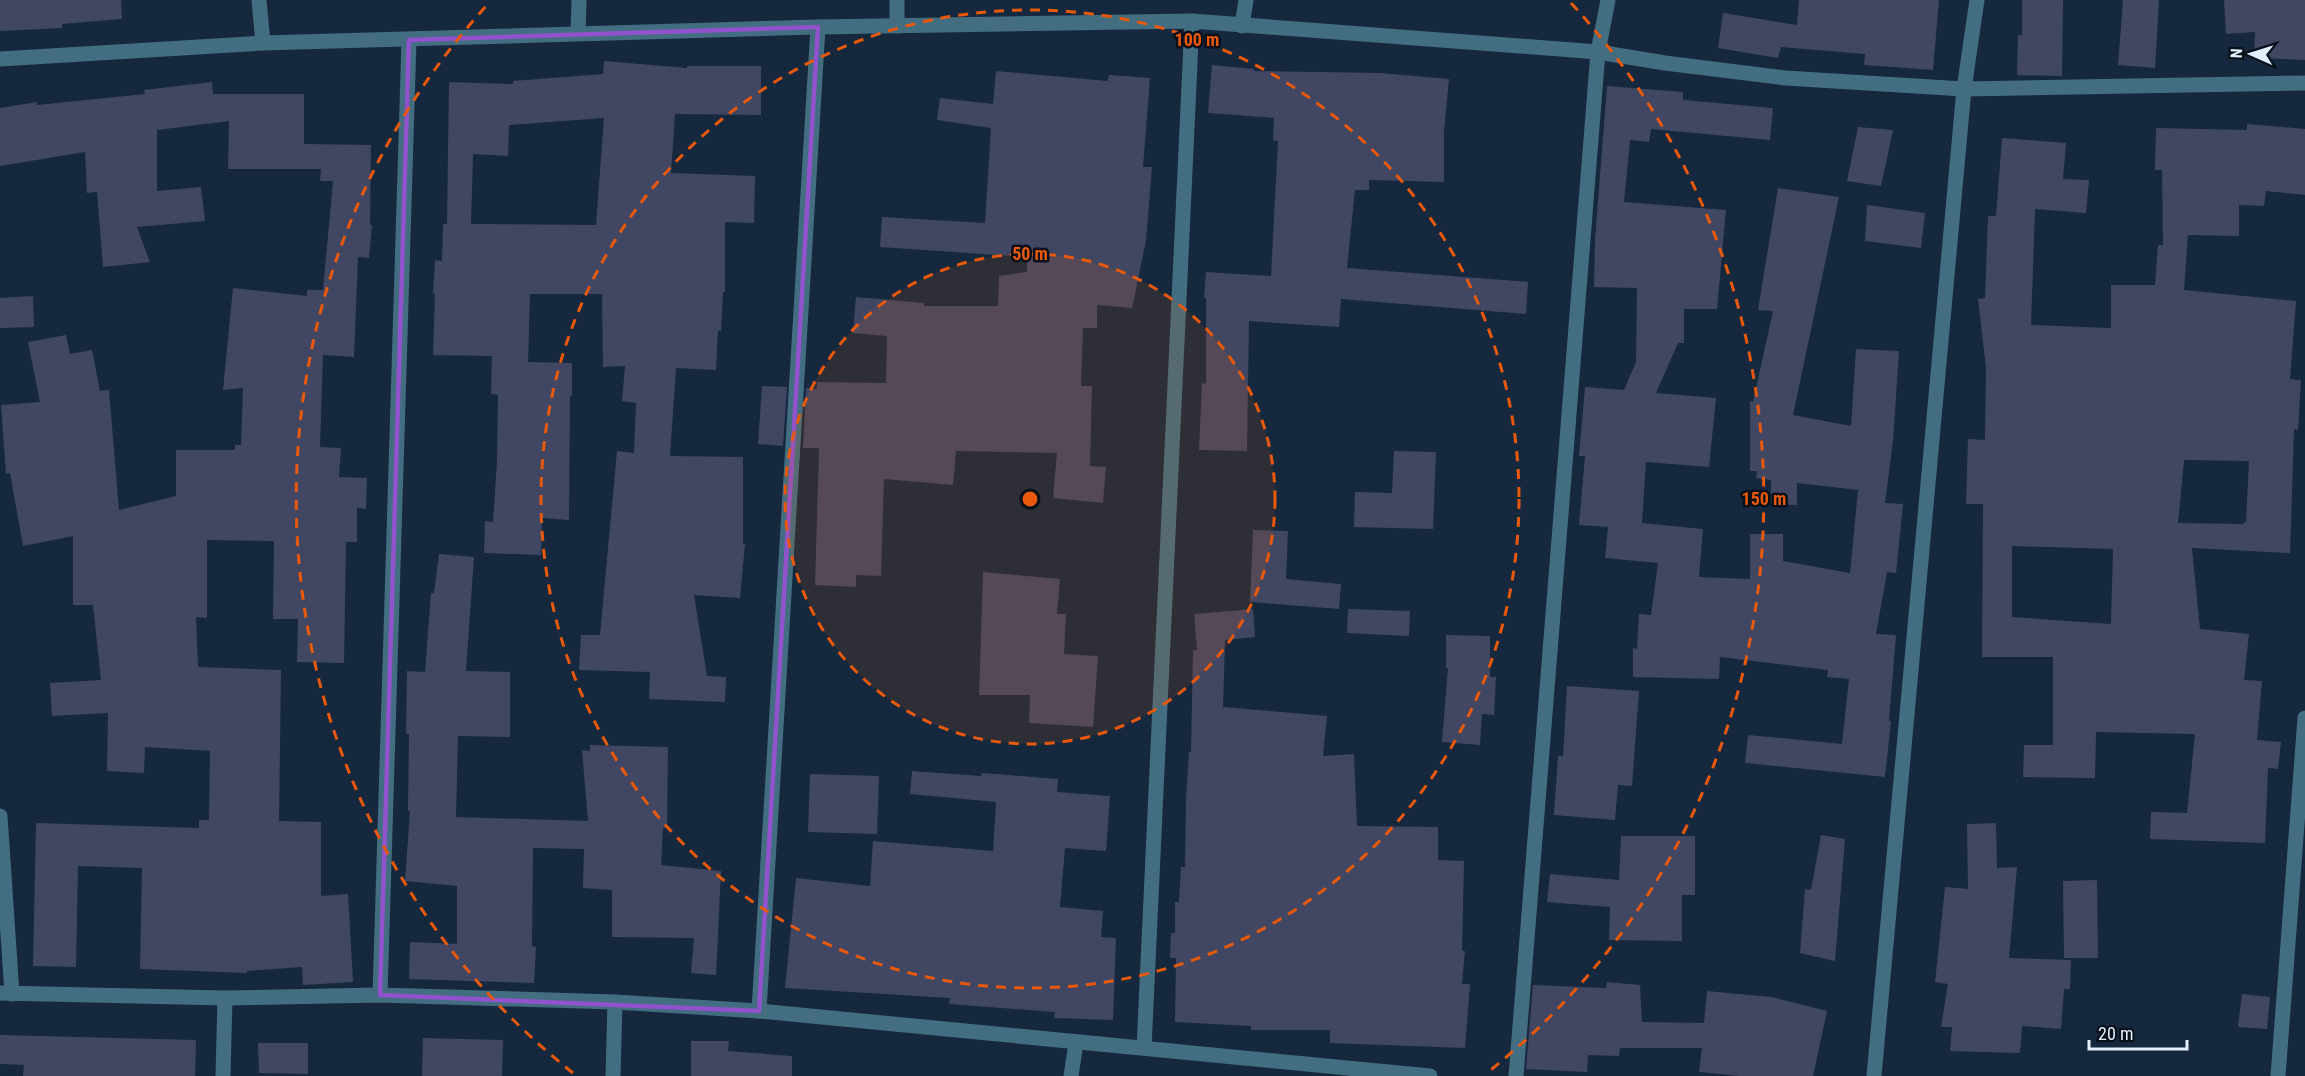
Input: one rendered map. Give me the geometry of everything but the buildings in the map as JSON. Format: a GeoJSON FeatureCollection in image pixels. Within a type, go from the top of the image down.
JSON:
{"type":"FeatureCollection","features":[{"type":"Feature","properties":{"kind":"street"},"geometry":{"type":"LineString","coordinates":[[259,0],[263,43]]}},
{"type":"Feature","properties":{"kind":"street"},"geometry":{"type":"LineString","coordinates":[[578,33],[579,0]]}},
{"type":"Feature","properties":{"kind":"street"},"geometry":{"type":"LineString","coordinates":[[897,0],[897,26]]}},
{"type":"Feature","properties":{"kind":"street"},"geometry":{"type":"LineString","coordinates":[[1242,26],[1245,0]]}},
{"type":"Feature","properties":{"kind":"street"},"geometry":{"type":"LineString","coordinates":[[1516,1076],[1598,52],[1608,0]]}},
{"type":"Feature","properties":{"kind":"street"},"geometry":{"type":"LineString","coordinates":[[1874,1076],[1964,89],[1977,0]]}},
{"type":"Feature","properties":{"kind":"street"},"geometry":{"type":"LineString","coordinates":[[0,59],[263,43],[818,27],[1192,21],[1598,52],[1786,78],[1964,89],[2305,83]]}},
{"type":"Feature","properties":{"kind":"street"},"geometry":{"type":"LineString","coordinates":[[1144,1048],[1192,21]]}},
{"type":"Feature","properties":{"kind":"street"},"geometry":{"type":"LineString","coordinates":[[759,1011],[818,27]]}},
{"type":"Feature","properties":{"kind":"street"},"geometry":{"type":"LineString","coordinates":[[380,995],[409,40]]}},
{"type":"Feature","properties":{"kind":"street"},"geometry":{"type":"LineString","coordinates":[[2278,1076],[2305,718]]}},
{"type":"Feature","properties":{"kind":"street"},"geometry":{"type":"LineString","coordinates":[[0,816],[6,994],[225,998],[380,995],[615,1002],[759,1011],[1430,1076]]}},
{"type":"Feature","properties":{"kind":"street"},"geometry":{"type":"LineString","coordinates":[[223,1076],[225,998]]}},
{"type":"Feature","properties":{"kind":"street"},"geometry":{"type":"LineString","coordinates":[[613,1076],[615,1002]]}},
{"type":"Feature","properties":{"kind":"street"},"geometry":{"type":"LineString","coordinates":[[1071,1076],[1076,1043]]}},
{"type":"Feature","properties":{"kind":"highlighted area"},"geometry":{"type":"Polygon","coordinates":[[[818,27],[759,1011],[380,995],[409,40],[818,27]]]}}]}
